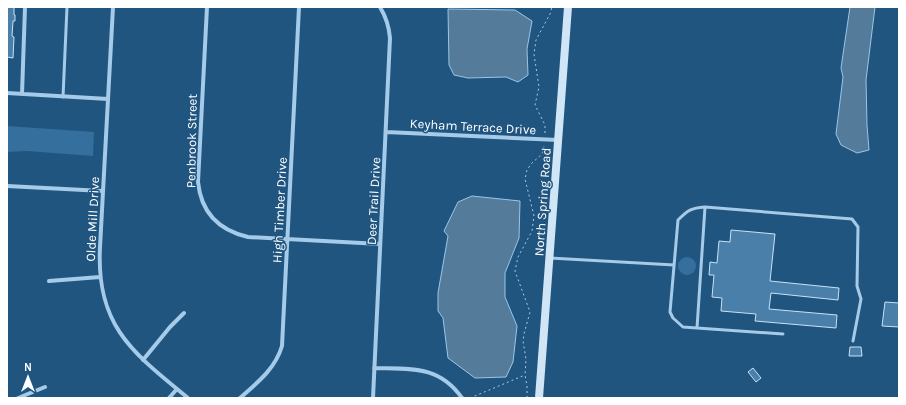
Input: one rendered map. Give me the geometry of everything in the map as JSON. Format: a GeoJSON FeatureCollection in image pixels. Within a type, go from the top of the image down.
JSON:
{"type":"FeatureCollection","features":[{"type":"Feature","properties":{"kind":"main road","name":"North Spring Road"},"geometry":{"type":"LineString","coordinates":[[540,398],[568,7]]}},
{"type":"Feature","properties":{"kind":"street"},"geometry":{"type":"LineString","coordinates":[[22,94],[26,7]]}},
{"type":"Feature","properties":{"kind":"street","name":"Olde Mill Drive"},"geometry":{"type":"LineString","coordinates":[[112,7],[100,277],[104,298],[112,320],[118,331],[132,348],[143,360],[188,398]]}},
{"type":"Feature","properties":{"kind":"street","name":"Penbrook Street"},"geometry":{"type":"LineString","coordinates":[[207,7],[198,182],[202,201],[212,218],[229,231],[248,237],[380,244]]}},
{"type":"Feature","properties":{"kind":"street","name":"High Timber Drive"},"geometry":{"type":"LineString","coordinates":[[240,398],[269,371],[281,350],[283,336],[299,7]]}},
{"type":"Feature","properties":{"kind":"street","name":"Deer Trail Drive"},"geometry":{"type":"LineString","coordinates":[[373,398],[390,38],[386,17],[380,7]]}},
{"type":"Feature","properties":{"kind":"street"},"geometry":{"type":"LineString","coordinates":[[7,93],[108,99]]}},
{"type":"Feature","properties":{"kind":"street","name":"Keyham Terrace Drive"},"geometry":{"type":"LineString","coordinates":[[386,132],[558,140]]}},
{"type":"Feature","properties":{"kind":"street"},"geometry":{"type":"LineString","coordinates":[[7,186],[103,191]]}},
{"type":"Feature","properties":{"kind":"street"},"geometry":{"type":"LineString","coordinates":[[49,281],[100,277]]}},
{"type":"Feature","properties":{"kind":"street"},"geometry":{"type":"LineString","coordinates":[[143,360],[170,327],[184,313]]}},
{"type":"Feature","properties":{"kind":"street"},"geometry":{"type":"LineString","coordinates":[[374,368],[417,370],[432,373],[449,383],[462,398]]}},
{"type":"Feature","properties":{"kind":"street"},"geometry":{"type":"LineString","coordinates":[[18,398],[45,387]]}},
{"type":"Feature","properties":{"kind":"street"},"geometry":{"type":"LineString","coordinates":[[169,398],[177,389]]}},
{"type":"Feature","properties":{"kind":"lane"},"geometry":{"type":"LineString","coordinates":[[63,97],[67,7]]}},
{"type":"Feature","properties":{"kind":"lane"},"geometry":{"type":"LineString","coordinates":[[697,328],[704,207]]}},
{"type":"Feature","properties":{"kind":"lane"},"geometry":{"type":"LineString","coordinates":[[783,334],[683,326],[673,318],[670,312],[678,220],[692,208],[704,207],[852,219],[856,222],[858,227],[857,286],[861,299],[853,341]]}},
{"type":"Feature","properties":{"kind":"lane"},"geometry":{"type":"LineString","coordinates":[[550,258],[674,265]]}},
{"type":"Feature","properties":{"kind":"path"},"geometry":{"type":"LineString","coordinates":[[527,398],[525,375],[526,359],[523,341],[530,312],[515,271],[518,257],[532,231],[534,216],[525,179],[527,170],[542,154],[545,140],[545,126],[535,105],[539,87],[534,54],[536,40],[550,14],[552,7]]}},
{"type":"Feature","properties":{"kind":"path"},"geometry":{"type":"LineString","coordinates":[[470,398],[525,375]]}},
{"type":"Feature","properties":{"kind":"shaded area"},"geometry":{"type":"Polygon","coordinates":[[[850,7],[875,7],[866,80],[869,150],[857,153],[841,145],[836,134],[843,77],[841,68],[850,7]]]}},
{"type":"Feature","properties":{"kind":"shaded area"},"geometry":{"type":"Polygon","coordinates":[[[448,9],[515,10],[532,21],[527,49],[528,75],[518,82],[506,77],[468,78],[454,75],[449,65],[448,9]]]}},
{"type":"Feature","properties":{"kind":"shaded area"},"geometry":{"type":"Polygon","coordinates":[[[7,126],[94,132],[93,156],[27,151],[7,152],[7,126]]]}},
{"type":"Feature","properties":{"kind":"shaded area"},"geometry":{"type":"Polygon","coordinates":[[[472,196],[520,201],[519,238],[505,273],[505,297],[517,326],[513,362],[506,377],[475,378],[448,358],[443,318],[438,311],[438,293],[448,236],[444,231],[458,202],[472,196]]]}},
{"type":"Feature","properties":{"kind":"shaded area"},"geometry":{"type":"Polygon","coordinates":[[[687,257],[693,260],[696,266],[693,272],[687,275],[681,272],[678,266],[681,260],[687,257]]]}},
{"type":"Feature","properties":{"kind":"building"},"geometry":{"type":"Polygon","coordinates":[[[7,7],[14,7],[15,15],[12,36],[14,37],[13,58],[7,57],[7,7]]]}},
{"type":"Feature","properties":{"kind":"building"},"geometry":{"type":"Polygon","coordinates":[[[731,230],[775,234],[770,281],[839,288],[838,300],[771,293],[769,309],[837,315],[836,328],[755,321],[756,314],[721,311],[722,298],[712,297],[714,275],[709,275],[710,262],[717,263],[719,241],[730,242],[731,230]]]}},
{"type":"Feature","properties":{"kind":"building"},"geometry":{"type":"Polygon","coordinates":[[[885,302],[899,303],[899,327],[882,326],[885,302]]]}},
{"type":"Feature","properties":{"kind":"building"},"geometry":{"type":"Polygon","coordinates":[[[850,347],[861,347],[862,356],[849,356],[850,347]]]}},
{"type":"Feature","properties":{"kind":"building"},"geometry":{"type":"Polygon","coordinates":[[[753,368],[761,378],[756,382],[748,372],[753,368]]]}}]}
